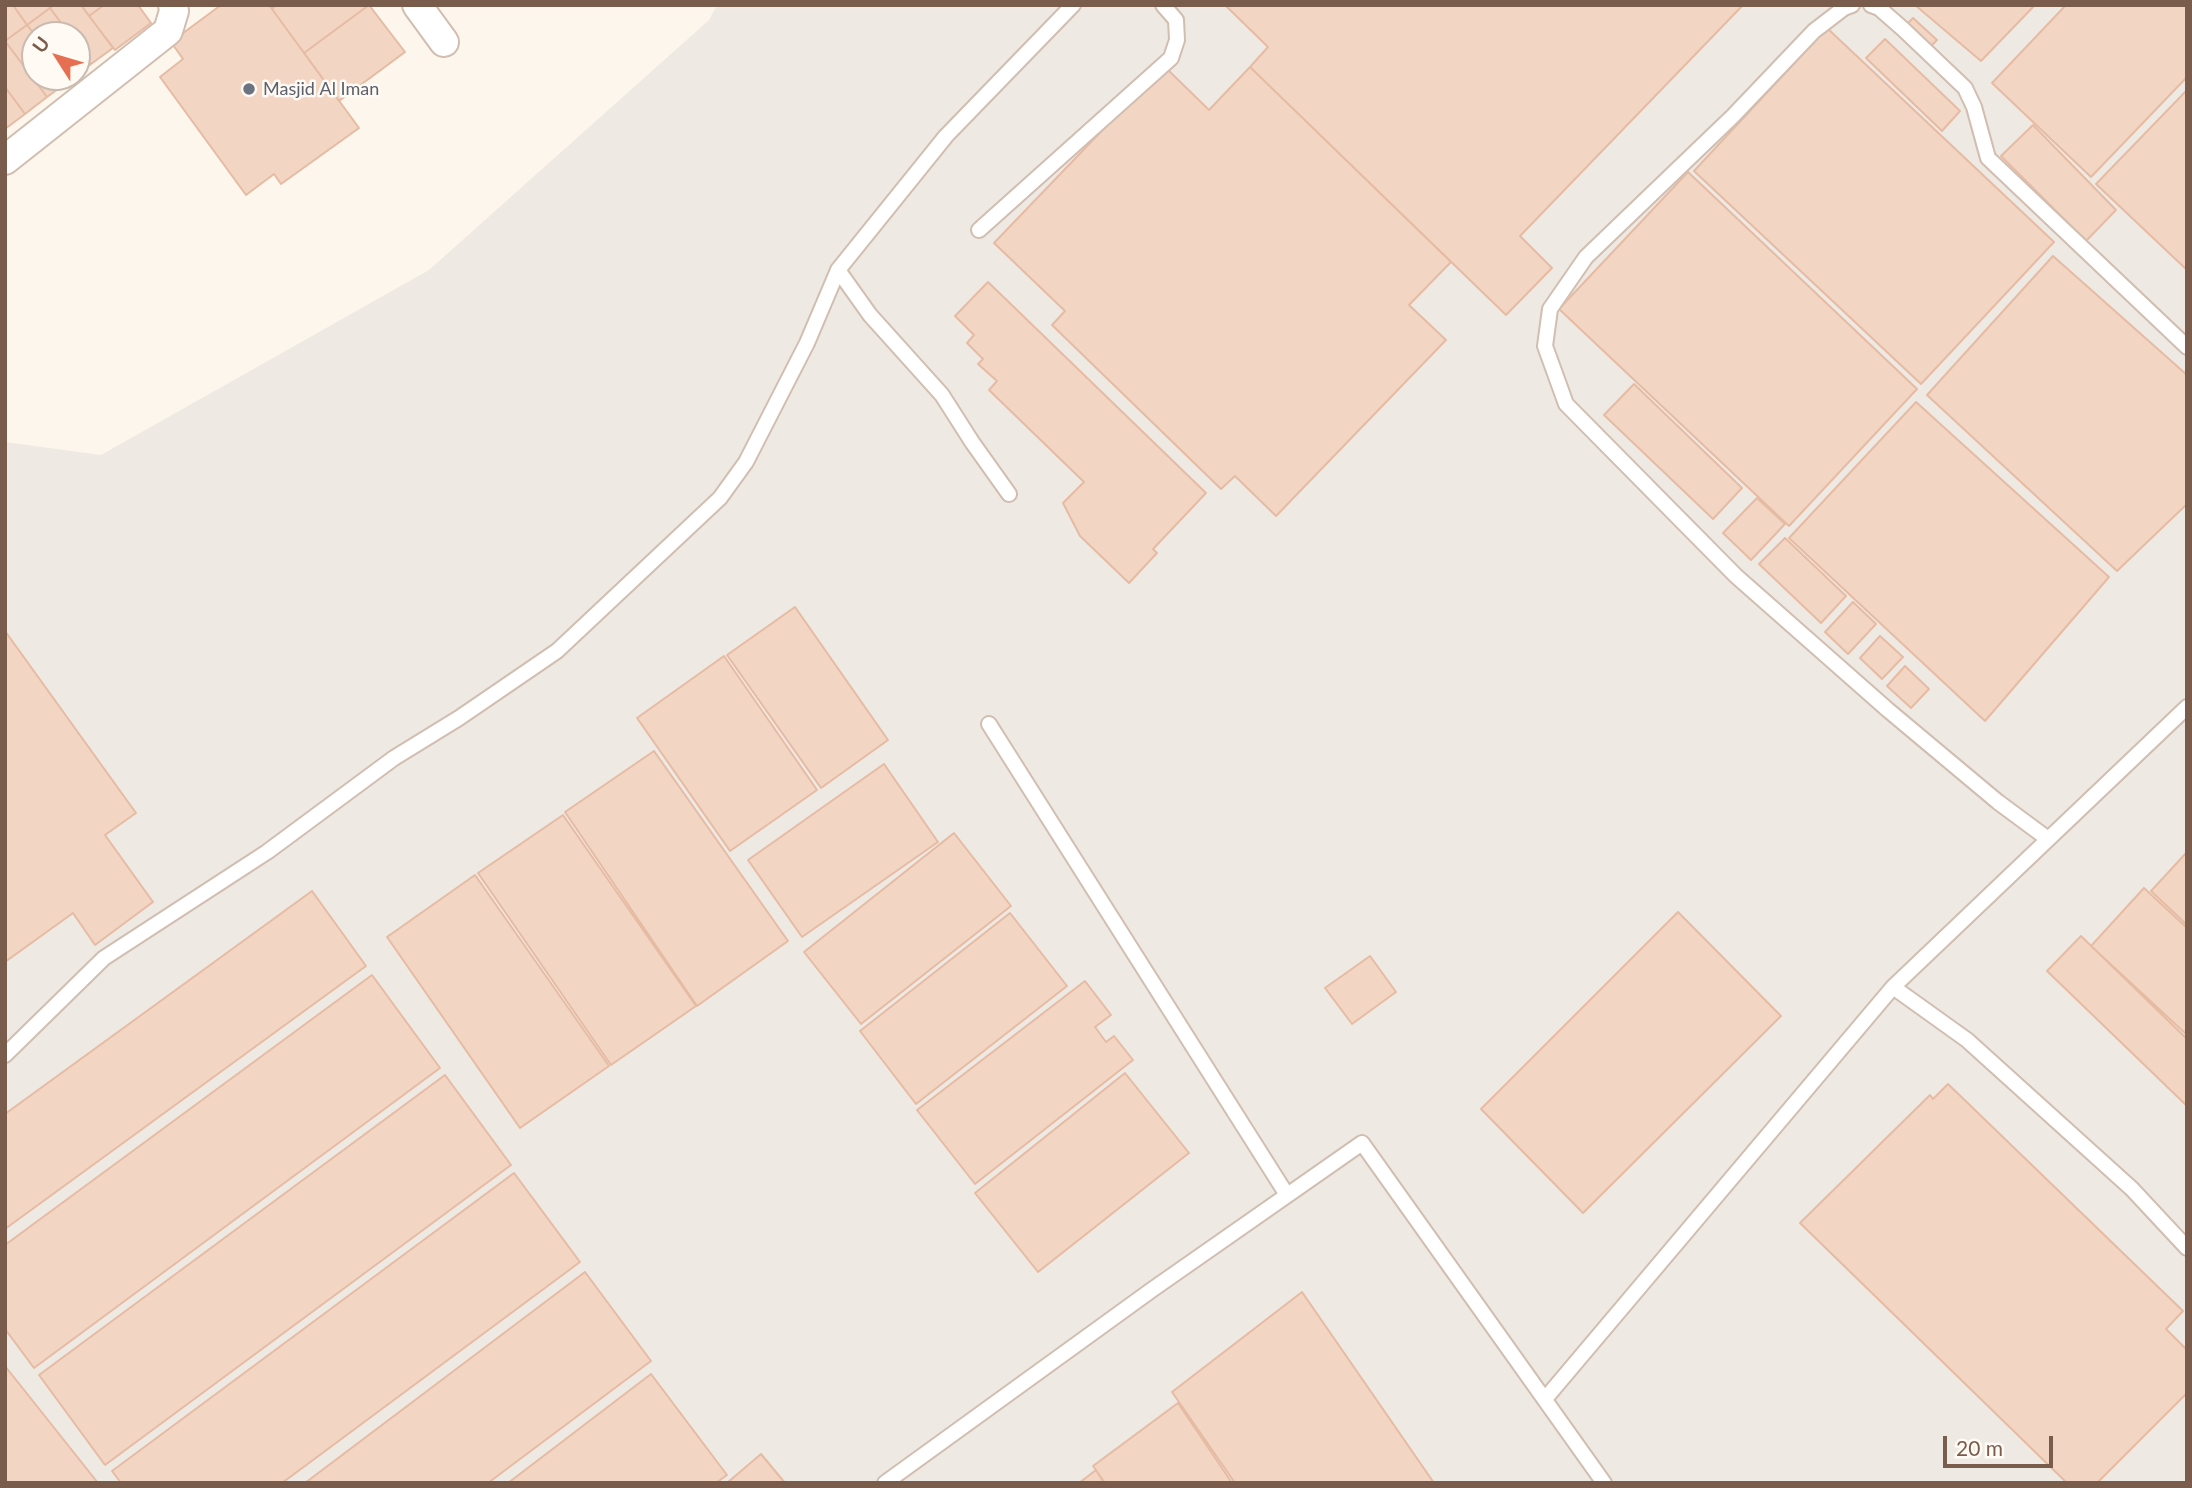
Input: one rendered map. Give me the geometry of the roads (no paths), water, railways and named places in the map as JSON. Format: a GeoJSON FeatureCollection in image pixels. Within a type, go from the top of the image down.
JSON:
{"type":"FeatureCollection","features":[{"type":"Feature","properties":{"kind":"street"},"geometry":{"type":"LineString","coordinates":[[5,160],[168,31],[174,11],[173,5]]}},
{"type":"Feature","properties":{"kind":"street"},"geometry":{"type":"LineString","coordinates":[[417,5],[444,42]]}},
{"type":"Feature","properties":{"kind":"lane"},"geometry":{"type":"LineString","coordinates":[[5,1055],[104,958],[267,852],[394,758],[459,718],[557,651],[720,498],[746,462],[807,343],[838,270],[946,136],[1073,5]]}},
{"type":"Feature","properties":{"kind":"lane"},"geometry":{"type":"LineString","coordinates":[[979,230],[1171,58],[1177,40],[1176,20],[1163,5]]}},
{"type":"Feature","properties":{"kind":"lane"},"geometry":{"type":"LineString","coordinates":[[1852,5],[1814,31],[1734,116],[1586,257],[1550,309],[1545,345],[1566,404],[1736,576],[1888,710],[1998,802],[2048,839]]}},
{"type":"Feature","properties":{"kind":"lane"},"geometry":{"type":"LineString","coordinates":[[1871,5],[1895,22],[1965,88],[1974,107],[1988,158],[2187,347]]}},
{"type":"Feature","properties":{"kind":"lane"},"geometry":{"type":"LineString","coordinates":[[838,270],[870,315],[942,395],[1009,494]]}},
{"type":"Feature","properties":{"kind":"lane"},"geometry":{"type":"LineString","coordinates":[[1545,1399],[1893,987],[2187,707]]}},
{"type":"Feature","properties":{"kind":"lane"},"geometry":{"type":"LineString","coordinates":[[989,724],[1287,1195]]}},
{"type":"Feature","properties":{"kind":"lane"},"geometry":{"type":"LineString","coordinates":[[1893,987],[1967,1040],[2132,1189],[2187,1248]]}},
{"type":"Feature","properties":{"kind":"lane"},"geometry":{"type":"LineString","coordinates":[[885,1483],[1362,1143],[1604,1483]]}},
{"type":"Feature","properties":{"kind":"place","name":"Masjid Al Iman"},"geometry":{"type":"Point","coordinates":[249,89]}}]}
